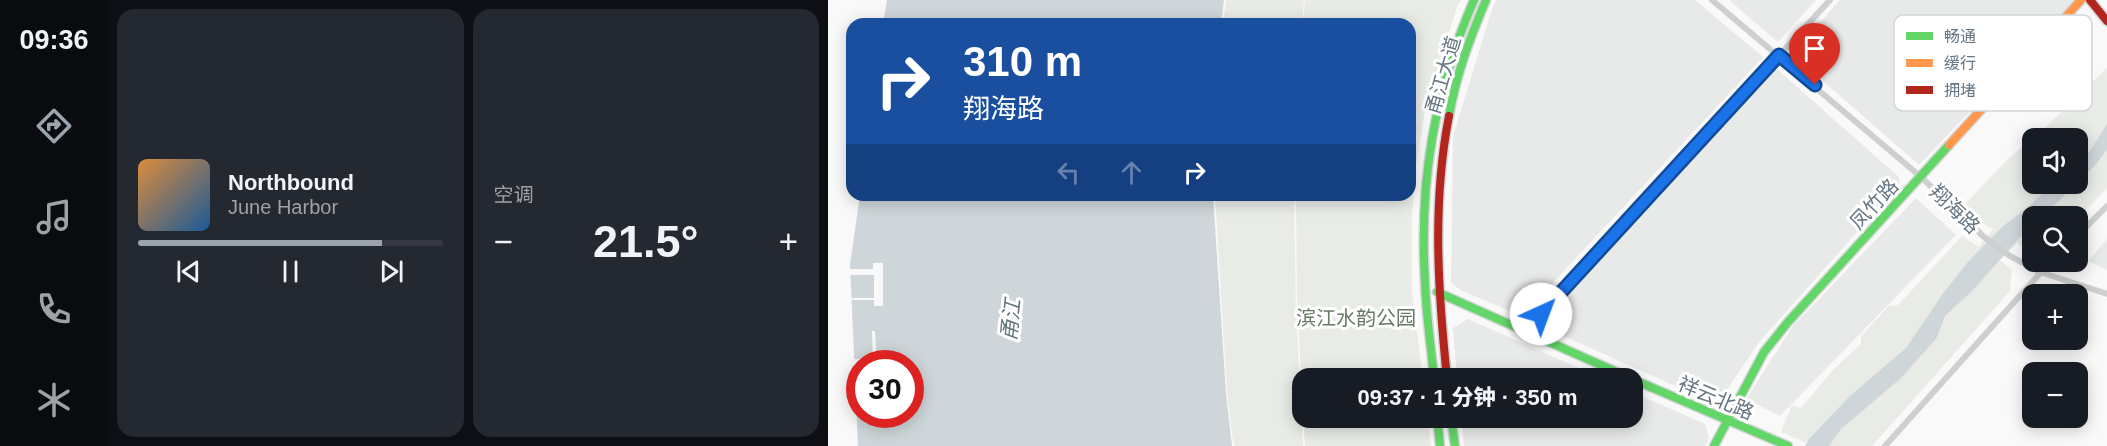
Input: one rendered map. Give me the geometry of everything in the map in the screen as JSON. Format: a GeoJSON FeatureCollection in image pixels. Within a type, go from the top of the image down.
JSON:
{"type":"FeatureCollection","features":[{"type":"Feature","properties":{"kind":"street","name":"甬江大道"},"geometry":{"type":"LineString","coordinates":[[1433,368],[1426,287],[1423,208],[1426,163],[1445,71],[1474,0]]}},
{"type":"Feature","properties":{"kind":"street","name":"甬江大道"},"geometry":{"type":"LineString","coordinates":[[1446,368],[1437,249],[1444,131],[1463,54],[1486,0]]}},
{"type":"Feature","properties":{"kind":"street","name":"翔海路"},"geometry":{"type":"LineString","coordinates":[[1712,0],[1921,177],[1984,237],[2022,262]]}},
{"type":"Feature","properties":{"kind":"street"},"geometry":{"type":"LineString","coordinates":[[1526,331],[1830,0]]}},
{"type":"Feature","properties":{"kind":"street","name":"凤竹路"},"geometry":{"type":"LineString","coordinates":[[2067,15],[2081,0]]}},
{"type":"Feature","properties":{"kind":"street"},"geometry":{"type":"LineString","coordinates":[[2090,0],[2107,21]]}},
{"type":"Feature","properties":{"kind":"street","name":"凤竹路"},"geometry":{"type":"LineString","coordinates":[[1714,446],[1764,352],[1788,322],[1981,111]]}},
{"type":"Feature","properties":{"kind":"street"},"geometry":{"type":"LineString","coordinates":[[2088,225],[2107,206]]}},
{"type":"Feature","properties":{"kind":"street","name":"翔海路"},"geometry":{"type":"LineString","coordinates":[[2040,272],[2107,294]]}},
{"type":"Feature","properties":{"kind":"street"},"geometry":{"type":"LineString","coordinates":[[1885,446],[2040,272]]}},
{"type":"Feature","properties":{"kind":"street","name":"祥云北路"},"geometry":{"type":"LineString","coordinates":[[1426,287],[1607,368]]}},
{"type":"Feature","properties":{"kind":"street","name":"祥云北路"},"geometry":{"type":"LineString","coordinates":[[1643,384],[1788,446]]}},
{"type":"Feature","properties":{"kind":"street"},"geometry":{"type":"LineString","coordinates":[[1438,428],[1440,446]]}},
{"type":"Feature","properties":{"kind":"street"},"geometry":{"type":"LineString","coordinates":[[1453,428],[1455,446]]}},
{"type":"Feature","properties":{"kind":"shaded area"},"geometry":{"type":"Polygon","coordinates":[[[1496,0],[1695,0],[1763,57],[1522,316],[1460,290],[1451,282],[1453,136],[1496,0]]]}},
{"type":"Feature","properties":{"kind":"shaded area"},"geometry":{"type":"Polygon","coordinates":[[[1729,0],[1816,0],[1778,42],[1729,0]]]}},
{"type":"Feature","properties":{"kind":"shaded area"},"geometry":{"type":"Polygon","coordinates":[[[1840,0],[2073,0],[2061,15],[1894,15],[1894,111],[1970,111],[1919,165],[1792,54],[1840,0]]]}},
{"type":"Feature","properties":{"kind":"shaded area"},"geometry":{"type":"Polygon","coordinates":[[[1772,69],[1779,71],[1899,177],[1900,184],[1760,341],[1722,397],[1709,401],[1643,371],[1643,368],[1635,368],[1539,325],[1772,69]]]}},
{"type":"Feature","properties":{"kind":"shaded area"},"geometry":{"type":"Polygon","coordinates":[[[1916,198],[1956,235],[1780,416],[1746,399],[1793,326],[1916,198]]]}},
{"type":"Feature","properties":{"kind":"shaded area"},"geometry":{"type":"Polygon","coordinates":[[[2107,239],[2107,270],[2088,261],[2107,239]]]}},
{"type":"Feature","properties":{"kind":"shaded area"},"geometry":{"type":"Polygon","coordinates":[[[1468,319],[1578,368],[1456,368],[1453,328],[1468,319]]]}},
{"type":"Feature","properties":{"kind":"shaded area"},"geometry":{"type":"Polygon","coordinates":[[[1643,397],[1705,424],[1709,438],[1705,446],[1464,446],[1462,428],[1643,428],[1643,397]]]}},
{"type":"Feature","properties":{"kind":"green space"},"geometry":{"type":"Polygon","coordinates":[[[1226,0],[1304,0],[1302,18],[1224,18],[1226,0]]]}},
{"type":"Feature","properties":{"kind":"green space","name":"滨江水韵公园"},"geometry":{"type":"Polygon","coordinates":[[[1305,0],[1461,0],[1426,104],[1416,166],[1416,18],[1304,18],[1305,0]]]}},
{"type":"Feature","properties":{"kind":"green space"},"geometry":{"type":"Polygon","coordinates":[[[2107,68],[2107,188],[2088,208],[2088,206],[2022,206],[2022,246],[2018,243],[1999,260],[2012,269],[2010,291],[1872,446],[1814,446],[1781,432],[1792,405],[1801,408],[1833,370],[1861,344],[1861,336],[1889,306],[1898,305],[1962,236],[1979,247],[1993,229],[1978,220],[1965,204],[2022,147],[2022,194],[2088,194],[2088,128],[2044,128],[2062,111],[2092,111],[2092,82],[2107,68]]]}},
{"type":"Feature","properties":{"kind":"green space"},"geometry":{"type":"Polygon","coordinates":[[[1215,201],[1294,201],[1299,368],[1292,368],[1292,428],[1302,428],[1303,446],[1235,446],[1227,393],[1215,201]]]}},
{"type":"Feature","properties":{"kind":"green space","name":"滨江水韵公园"},"geometry":{"type":"Polygon","coordinates":[[[1296,201],[1413,201],[1412,293],[1422,368],[1301,368],[1296,201]]]}},
{"type":"Feature","properties":{"kind":"green space"},"geometry":{"type":"Polygon","coordinates":[[[1304,428],[1429,428],[1431,446],[1305,446],[1304,428]]]}},
{"type":"Feature","properties":{"kind":"water"},"geometry":{"type":"Polygon","coordinates":[[[887,0],[1224,0],[1222,18],[884,18],[887,0]]]}},
{"type":"Feature","properties":{"kind":"water"},"geometry":{"type":"Polygon","coordinates":[[[2107,124],[2107,149],[2088,172],[2088,153],[2107,124]]]}},
{"type":"Feature","properties":{"kind":"water"},"geometry":{"type":"Polygon","coordinates":[[[2042,194],[2066,194],[2053,206],[2029,206],[2042,194]]]}},
{"type":"Feature","properties":{"kind":"water","name":"甬江"},"geometry":{"type":"Polygon","coordinates":[[[859,201],[1213,201],[1226,394],[1232,446],[858,446],[857,428],[924,428],[924,350],[854,350],[850,264],[859,201]]]}},
{"type":"Feature","properties":{"kind":"water"},"geometry":{"type":"Polygon","coordinates":[[[2022,212],[2022,235],[1973,290],[1945,316],[1936,339],[1900,379],[1841,429],[1829,446],[1805,446],[1850,396],[1906,348],[1944,292],[1968,262],[2002,227],[2022,212]]]}},
{"type":"Feature","properties":{"kind":"pier"},"geometry":{"type":"Polygon","coordinates":[[[873,263],[883,263],[883,306],[874,306],[874,300],[850,300],[850,298],[874,298],[874,275],[849,275],[849,269],[873,269],[873,263]]]}},
{"type":"Feature","properties":{"kind":"pier"},"geometry":{"type":"Polygon","coordinates":[[[872,331],[875,331],[876,350],[873,350],[872,331]]]}},
{"type":"Feature","properties":{"kind":"traffic: fast"},"geometry":{"type":"LineString","coordinates":[[1433,368],[1426,306],[1424,245],[1427,173],[1439,103],[1460,34],[1474,0]]}},
{"type":"Feature","properties":{"kind":"traffic: fast"},"geometry":{"type":"LineString","coordinates":[[1449,116],[1464,57],[1486,0]]}},
{"type":"Feature","properties":{"kind":"traffic: fast"},"geometry":{"type":"LineString","coordinates":[[1714,446],[1764,352],[1788,322],[1949,145]]}},
{"type":"Feature","properties":{"kind":"traffic: fast"},"geometry":{"type":"LineString","coordinates":[[1437,292],[1608,368]]}},
{"type":"Feature","properties":{"kind":"traffic: fast"},"geometry":{"type":"LineString","coordinates":[[1643,384],[1788,446]]}},
{"type":"Feature","properties":{"kind":"traffic: fast"},"geometry":{"type":"LineString","coordinates":[[1438,428],[1440,446]]}},
{"type":"Feature","properties":{"kind":"traffic: fast"},"geometry":{"type":"LineString","coordinates":[[1453,428],[1455,446]]}},
{"type":"Feature","properties":{"kind":"traffic: slow"},"geometry":{"type":"LineString","coordinates":[[2067,15],[2081,0]]}},
{"type":"Feature","properties":{"kind":"traffic: slow"},"geometry":{"type":"LineString","coordinates":[[1949,145],[1980,111]]}},
{"type":"Feature","properties":{"kind":"traffic: jam"},"geometry":{"type":"LineString","coordinates":[[2090,0],[2107,21]]}},
{"type":"Feature","properties":{"kind":"traffic: jam"},"geometry":{"type":"LineString","coordinates":[[1446,368],[1438,247],[1440,181],[1449,116]]}},
{"type":"Feature","properties":{"kind":"route"},"geometry":{"type":"LineString","coordinates":[[1541,314],[1779,55],[1815,85]]}}]}
